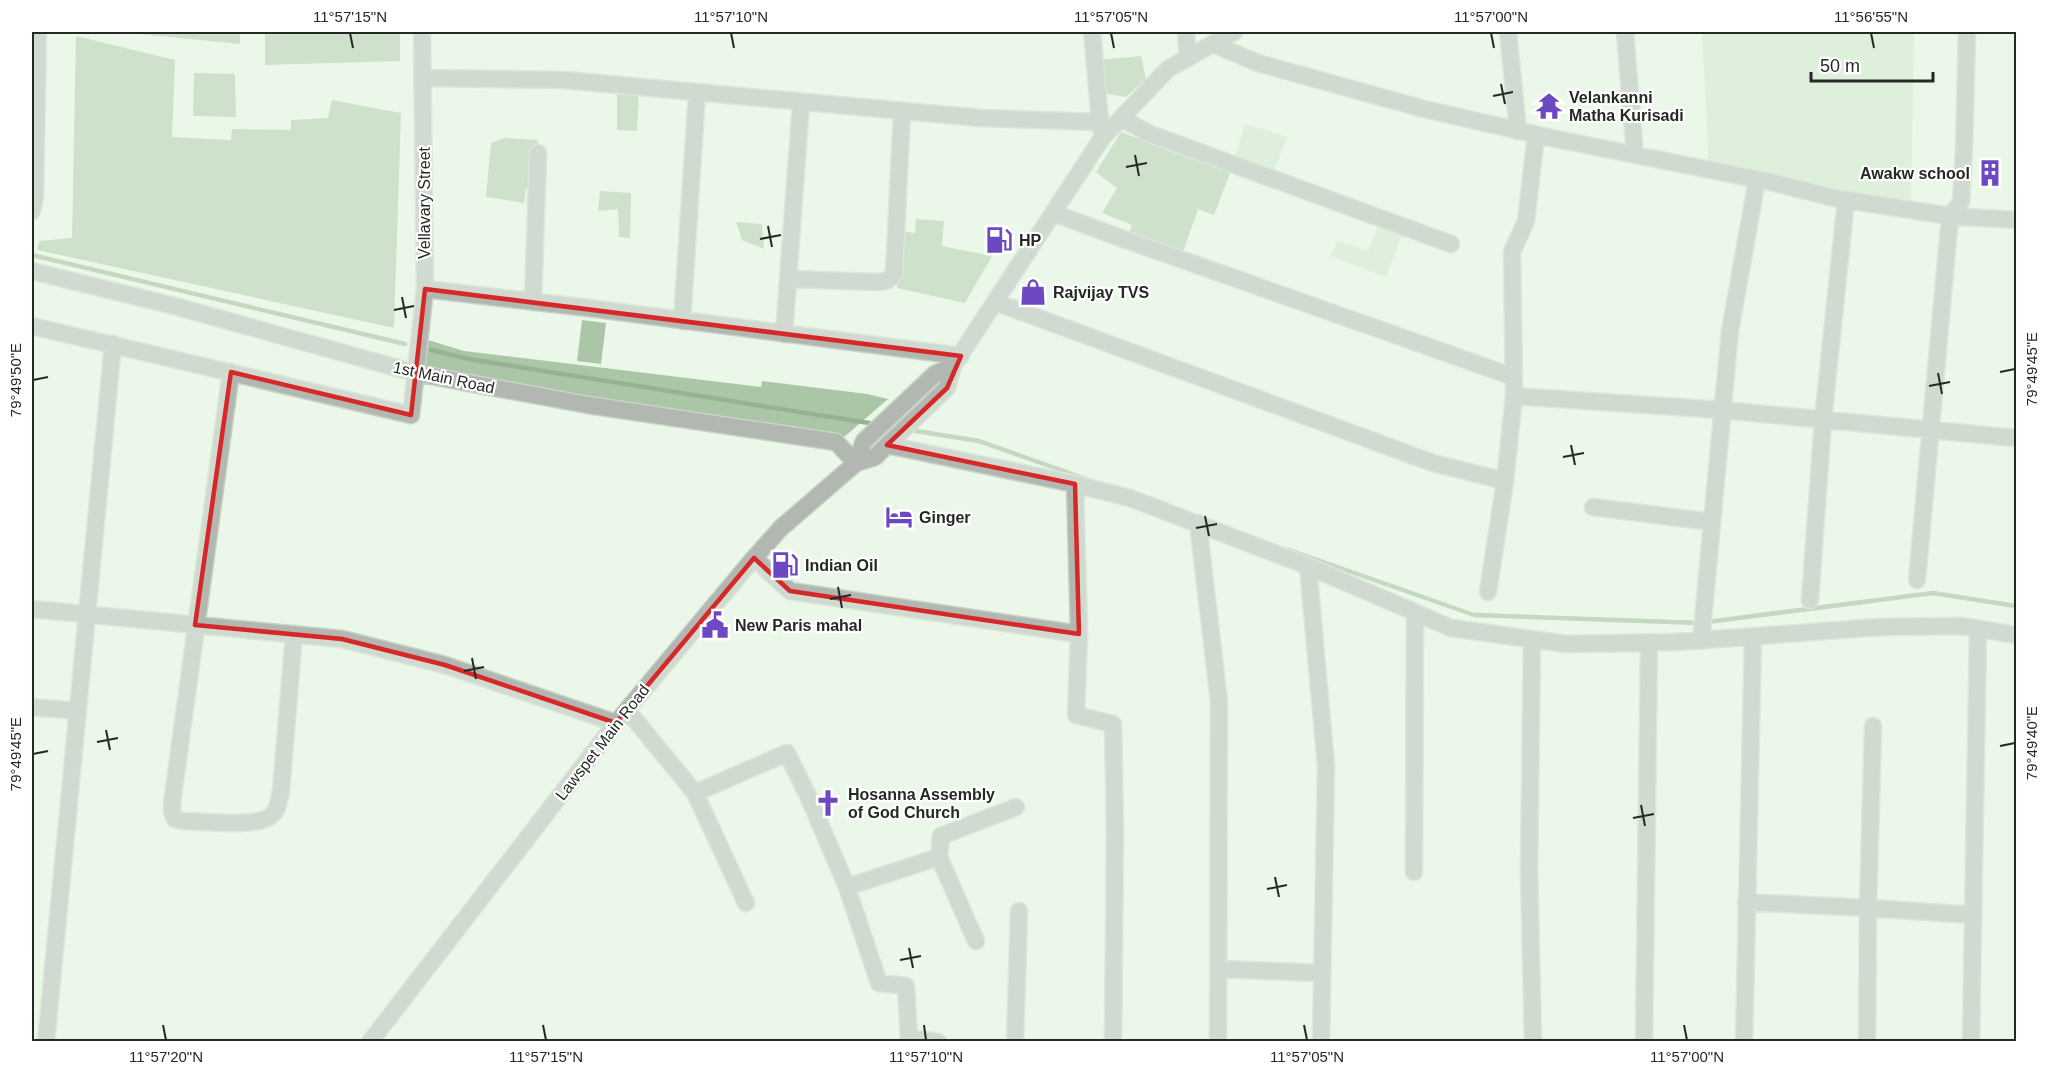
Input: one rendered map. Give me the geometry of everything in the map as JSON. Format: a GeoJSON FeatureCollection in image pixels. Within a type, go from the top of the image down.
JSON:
{"type":"FeatureCollection","features":[{"type":"Feature","properties":{"kind":"street"},"geometry":{"type":"LineString","coordinates":[[32,211],[38,32]]}},
{"type":"Feature","properties":{"kind":"street","name":"Vellavary Street"},"geometry":{"type":"LineString","coordinates":[[231,372],[411,415],[425,289],[422,32]]}},
{"type":"Feature","properties":{"kind":"street"},"geometry":{"type":"LineString","coordinates":[[1092,32],[1101,130]]}},
{"type":"Feature","properties":{"kind":"street"},"geometry":{"type":"LineString","coordinates":[[1186,32],[1188,58]]}},
{"type":"Feature","properties":{"kind":"street"},"geometry":{"type":"LineString","coordinates":[[856,463],[875,457],[947,388],[957,361],[1053,213],[1101,130],[1121,118],[1168,69],[1234,32]]}},
{"type":"Feature","properties":{"kind":"street"},"geometry":{"type":"LineString","coordinates":[[1508,32],[1518,130]]}},
{"type":"Feature","properties":{"kind":"street"},"geometry":{"type":"LineString","coordinates":[[1625,32],[1635,155]]}},
{"type":"Feature","properties":{"kind":"street"},"geometry":{"type":"LineString","coordinates":[[1917,580],[1950,216],[1961,202],[1967,32]]}},
{"type":"Feature","properties":{"kind":"street"},"geometry":{"type":"LineString","coordinates":[[1213,44],[1258,63],[1424,109],[1536,135],[1846,200],[1950,216],[2016,220]]}},
{"type":"Feature","properties":{"kind":"street"},"geometry":{"type":"LineString","coordinates":[[424,78],[564,80],[1101,130]]}},
{"type":"Feature","properties":{"kind":"street"},"geometry":{"type":"LineString","coordinates":[[682,321],[697,93]]}},
{"type":"Feature","properties":{"kind":"street"},"geometry":{"type":"LineString","coordinates":[[784,334],[801,103]]}},
{"type":"Feature","properties":{"kind":"street"},"geometry":{"type":"LineString","coordinates":[[788,279],[880,282],[888,280],[894,274],[902,111]]}},
{"type":"Feature","properties":{"kind":"street"},"geometry":{"type":"LineString","coordinates":[[1121,118],[1150,134],[1452,244]]}},
{"type":"Feature","properties":{"kind":"street"},"geometry":{"type":"LineString","coordinates":[[1488,592],[1514,396],[1512,252],[1526,221],[1536,135]]}},
{"type":"Feature","properties":{"kind":"street"},"geometry":{"type":"LineString","coordinates":[[532,302],[538,153]]}},
{"type":"Feature","properties":{"kind":"street"},"geometry":{"type":"LineString","coordinates":[[1701,641],[1730,331],[1757,180]]}},
{"type":"Feature","properties":{"kind":"street"},"geometry":{"type":"LineString","coordinates":[[1810,600],[1823,420],[1846,200]]}},
{"type":"Feature","properties":{"kind":"street"},"geometry":{"type":"LineString","coordinates":[[1053,213],[1514,377]]}},
{"type":"Feature","properties":{"kind":"street","name":"1st Main Road"},"geometry":{"type":"LineString","coordinates":[[32,271],[178,307],[415,374],[588,405],[836,442],[856,463]]}},
{"type":"Feature","properties":{"kind":"street"},"geometry":{"type":"LineString","coordinates":[[425,289],[784,334],[957,361]]}},
{"type":"Feature","properties":{"kind":"street"},"geometry":{"type":"LineString","coordinates":[[995,302],[1433,463],[1504,481]]}},
{"type":"Feature","properties":{"kind":"street"},"geometry":{"type":"LineString","coordinates":[[32,326],[231,372],[171,803],[175,819],[246,822],[262,820],[273,814],[281,792],[294,634]]}},
{"type":"Feature","properties":{"kind":"street"},"geometry":{"type":"LineString","coordinates":[[46,1041],[113,344]]}},
{"type":"Feature","properties":{"kind":"street"},"geometry":{"type":"LineString","coordinates":[[856,463],[864,441],[935,374],[957,361]]}},
{"type":"Feature","properties":{"kind":"street"},"geometry":{"type":"LineString","coordinates":[[1514,396],[1722,410],[2016,438]]}},
{"type":"Feature","properties":{"kind":"street"},"geometry":{"type":"LineString","coordinates":[[887,445],[1075,484],[1130,498],[1308,566],[1451,628],[1566,644],[1701,641],[1881,627],[1962,626],[2016,635]]}},
{"type":"Feature","properties":{"kind":"street","name":"Lawspet Main Road"},"geometry":{"type":"LineString","coordinates":[[370,1041],[616,723],[754,558],[781,528],[856,463]]}},
{"type":"Feature","properties":{"kind":"street"},"geometry":{"type":"LineString","coordinates":[[1075,484],[1079,634],[1076,715],[1113,724],[1115,833],[1113,1041]]}},
{"type":"Feature","properties":{"kind":"street"},"geometry":{"type":"LineString","coordinates":[[1593,507],[1712,522]]}},
{"type":"Feature","properties":{"kind":"street"},"geometry":{"type":"LineString","coordinates":[[1198,524],[1219,702],[1218,1041]]}},
{"type":"Feature","properties":{"kind":"street"},"geometry":{"type":"LineString","coordinates":[[754,558],[790,591],[1079,634]]}},
{"type":"Feature","properties":{"kind":"street"},"geometry":{"type":"LineString","coordinates":[[1308,566],[1326,766],[1321,1041]]}},
{"type":"Feature","properties":{"kind":"street"},"geometry":{"type":"LineString","coordinates":[[32,609],[342,639],[445,665],[616,723]]}},
{"type":"Feature","properties":{"kind":"street"},"geometry":{"type":"LineString","coordinates":[[1414,872],[1415,613]]}},
{"type":"Feature","properties":{"kind":"street"},"geometry":{"type":"LineString","coordinates":[[1971,1041],[1978,629]]}},
{"type":"Feature","properties":{"kind":"street"},"geometry":{"type":"LineString","coordinates":[[1744,1041],[1753,638]]}},
{"type":"Feature","properties":{"kind":"street"},"geometry":{"type":"LineString","coordinates":[[1532,639],[1529,870],[1533,1041]]}},
{"type":"Feature","properties":{"kind":"street"},"geometry":{"type":"LineString","coordinates":[[1644,1041],[1649,643]]}},
{"type":"Feature","properties":{"kind":"street"},"geometry":{"type":"LineString","coordinates":[[32,707],[78,711]]}},
{"type":"Feature","properties":{"kind":"street"},"geometry":{"type":"LineString","coordinates":[[627,710],[695,793],[746,903]]}},
{"type":"Feature","properties":{"kind":"street"},"geometry":{"type":"LineString","coordinates":[[1867,1041],[1873,726]]}},
{"type":"Feature","properties":{"kind":"street"},"geometry":{"type":"LineString","coordinates":[[695,793],[787,753],[847,887],[879,983],[906,987],[908,1040],[938,1041]]}},
{"type":"Feature","properties":{"kind":"street"},"geometry":{"type":"LineString","coordinates":[[976,941],[939,857],[941,836],[1016,807]]}},
{"type":"Feature","properties":{"kind":"street"},"geometry":{"type":"LineString","coordinates":[[847,887],[939,857]]}},
{"type":"Feature","properties":{"kind":"street"},"geometry":{"type":"LineString","coordinates":[[1746,902],[1973,915]]}},
{"type":"Feature","properties":{"kind":"street"},"geometry":{"type":"LineString","coordinates":[[1015,1041],[1019,911]]}},
{"type":"Feature","properties":{"kind":"street"},"geometry":{"type":"LineString","coordinates":[[1218,969],[1322,973]]}},
{"type":"Feature","properties":{"kind":"highlighted area"},"geometry":{"type":"Polygon","coordinates":[[[425,289],[961,356],[947,388],[887,445],[1075,484],[1079,634],[790,591],[754,558],[616,723],[445,665],[342,639],[195,625],[231,372],[411,415],[425,289]]]}},
{"type":"Feature","properties":{"kind":"green space"},"geometry":{"type":"Polygon","coordinates":[[[121,32],[240,32],[240,44],[121,32]]]}},
{"type":"Feature","properties":{"kind":"green space"},"geometry":{"type":"Polygon","coordinates":[[[265,32],[400,32],[400,61],[265,65],[265,32]]]}},
{"type":"Feature","properties":{"kind":"green space"},"geometry":{"type":"Polygon","coordinates":[[[1702,32],[1914,32],[1911,210],[1709,170],[1702,32]]]}},
{"type":"Feature","properties":{"kind":"green space"},"geometry":{"type":"Polygon","coordinates":[[[76,36],[175,60],[172,137],[231,140],[232,129],[291,130],[291,120],[328,118],[332,100],[401,113],[394,328],[37,250],[39,241],[72,238],[76,36]]]}},
{"type":"Feature","properties":{"kind":"green space"},"geometry":{"type":"Polygon","coordinates":[[[1141,56],[1146,79],[1126,97],[1101,93],[1098,60],[1141,56]]]}},
{"type":"Feature","properties":{"kind":"green space"},"geometry":{"type":"Polygon","coordinates":[[[194,73],[235,74],[236,117],[193,116],[194,73]]]}},
{"type":"Feature","properties":{"kind":"green space"},"geometry":{"type":"Polygon","coordinates":[[[617,90],[639,90],[637,131],[617,130],[617,90]]]}},
{"type":"Feature","properties":{"kind":"green space"},"geometry":{"type":"Polygon","coordinates":[[[1245,124],[1287,137],[1272,176],[1234,161],[1245,124]]]}},
{"type":"Feature","properties":{"kind":"green space"},"geometry":{"type":"Polygon","coordinates":[[[1121,132],[1230,173],[1214,215],[1198,209],[1182,255],[1128,237],[1132,225],[1102,213],[1117,188],[1096,172],[1121,132]]]}},
{"type":"Feature","properties":{"kind":"green space"},"geometry":{"type":"Polygon","coordinates":[[[504,138],[538,140],[534,190],[526,189],[524,203],[486,197],[491,143],[504,138]]]}},
{"type":"Feature","properties":{"kind":"green space"},"geometry":{"type":"Polygon","coordinates":[[[600,191],[631,193],[630,238],[619,237],[618,209],[598,211],[600,191]]]}},
{"type":"Feature","properties":{"kind":"green space"},"geometry":{"type":"Polygon","coordinates":[[[916,219],[944,221],[942,246],[992,256],[965,303],[897,288],[899,231],[915,233],[916,219]]]}},
{"type":"Feature","properties":{"kind":"green space"},"geometry":{"type":"Polygon","coordinates":[[[736,222],[762,224],[764,249],[742,240],[736,222]]]}},
{"type":"Feature","properties":{"kind":"green space"},"geometry":{"type":"Polygon","coordinates":[[[1378,227],[1402,235],[1386,277],[1331,256],[1337,241],[1368,251],[1378,227]]]}},
{"type":"Feature","properties":{"kind":"green space"},"geometry":{"type":"Polygon","coordinates":[[[582,320],[606,323],[601,364],[577,361],[582,320]]]}},
{"type":"Feature","properties":{"kind":"green space"},"geometry":{"type":"Polygon","coordinates":[[[425,339],[464,351],[761,387],[762,381],[867,394],[888,399],[843,438],[421,371],[425,339]]]}},
{"type":"Feature","properties":{"kind":"waterway"},"geometry":{"type":"LineString","coordinates":[[32,255],[405,344]]}},
{"type":"Feature","properties":{"kind":"waterway"},"geometry":{"type":"LineString","coordinates":[[431,350],[469,359],[875,424]]}},
{"type":"Feature","properties":{"kind":"waterway"},"geometry":{"type":"LineString","coordinates":[[910,430],[979,441],[1086,479]]}},
{"type":"Feature","properties":{"kind":"waterway"},"geometry":{"type":"LineString","coordinates":[[1289,550],[1474,615],[1699,623]]}},
{"type":"Feature","properties":{"kind":"waterway"},"geometry":{"type":"LineString","coordinates":[[1707,622],[1933,593],[2016,606]]}},
{"type":"Feature","properties":{"kind":"place","name":"Velankanni Matha Kurisadi"},"geometry":{"type":"Point","coordinates":[1549,106]}},
{"type":"Feature","properties":{"kind":"place","name":"Awakw school"},"geometry":{"type":"Point","coordinates":[1990,173]}},
{"type":"Feature","properties":{"kind":"place","name":"HP"},"geometry":{"type":"Point","coordinates":[999,240]}},
{"type":"Feature","properties":{"kind":"place","name":"Rajvijay TVS"},"geometry":{"type":"Point","coordinates":[1033,292]}},
{"type":"Feature","properties":{"kind":"place","name":"Ginger"},"geometry":{"type":"Point","coordinates":[899,517]}},
{"type":"Feature","properties":{"kind":"place","name":"Indian Oil"},"geometry":{"type":"Point","coordinates":[785,565]}},
{"type":"Feature","properties":{"kind":"place","name":"New Paris mahal"},"geometry":{"type":"Point","coordinates":[715,625]}},
{"type":"Feature","properties":{"kind":"place","name":"Hosanna Assembly of God Church"},"geometry":{"type":"Point","coordinates":[828,803]}}]}
